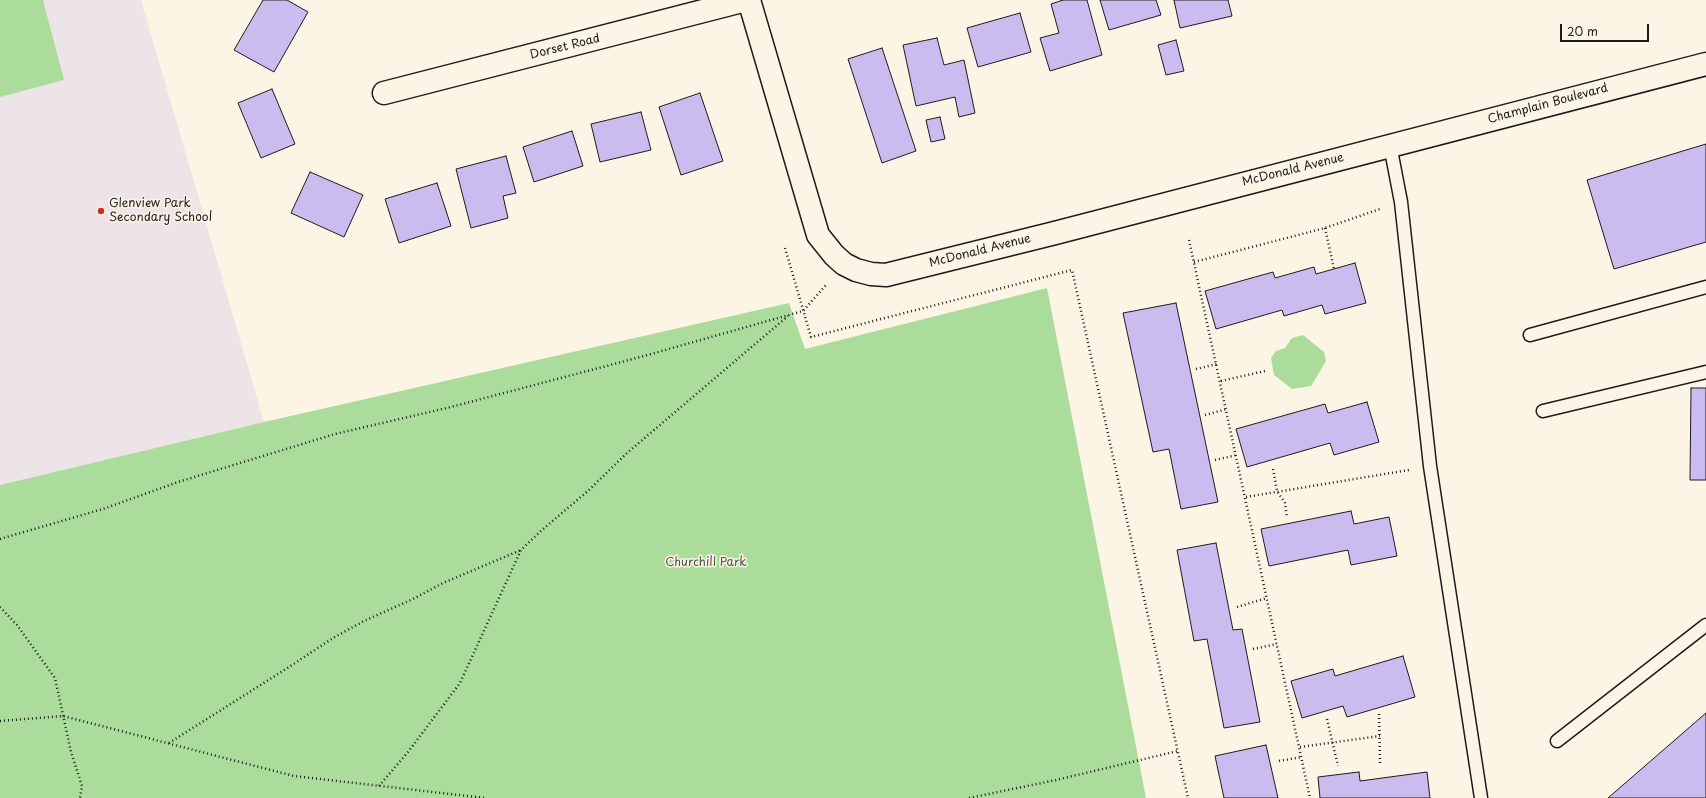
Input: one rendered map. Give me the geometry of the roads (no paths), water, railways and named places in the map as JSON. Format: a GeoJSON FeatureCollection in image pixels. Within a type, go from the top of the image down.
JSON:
{"type":"FeatureCollection","features":[{"type":"Feature","properties":{"kind":"street","name":"Dorset Road"},"geometry":{"type":"LineString","coordinates":[[384,93],[746,0]]}},
{"type":"Feature","properties":{"kind":"street","name":"McDonald Avenue"},"geometry":{"type":"LineString","coordinates":[[749,0],[818,235],[834,255],[844,264],[856,270],[870,274],[886,275],[1390,145]]}},
{"type":"Feature","properties":{"kind":"street","name":"Champlain Boulevard"},"geometry":{"type":"LineString","coordinates":[[1390,145],[1706,64]]}},
{"type":"Feature","properties":{"kind":"lane"},"geometry":{"type":"LineString","coordinates":[[1390,145],[1401,202],[1430,466],[1481,798]]}},
{"type":"Feature","properties":{"kind":"lane"},"geometry":{"type":"LineString","coordinates":[[1530,335],[1706,287]]}},
{"type":"Feature","properties":{"kind":"lane"},"geometry":{"type":"LineString","coordinates":[[1543,411],[1706,372]]}},
{"type":"Feature","properties":{"kind":"lane"},"geometry":{"type":"LineString","coordinates":[[1556,741],[1706,625]]}},
{"type":"Feature","properties":{"kind":"place","name":"Glenview Park Secondary School"},"geometry":{"type":"Point","coordinates":[101,211]}},
{"type":"Feature","properties":{"kind":"park label","name":"Churchill Park"},"geometry":{"type":"Point","coordinates":[706,563]}}]}
